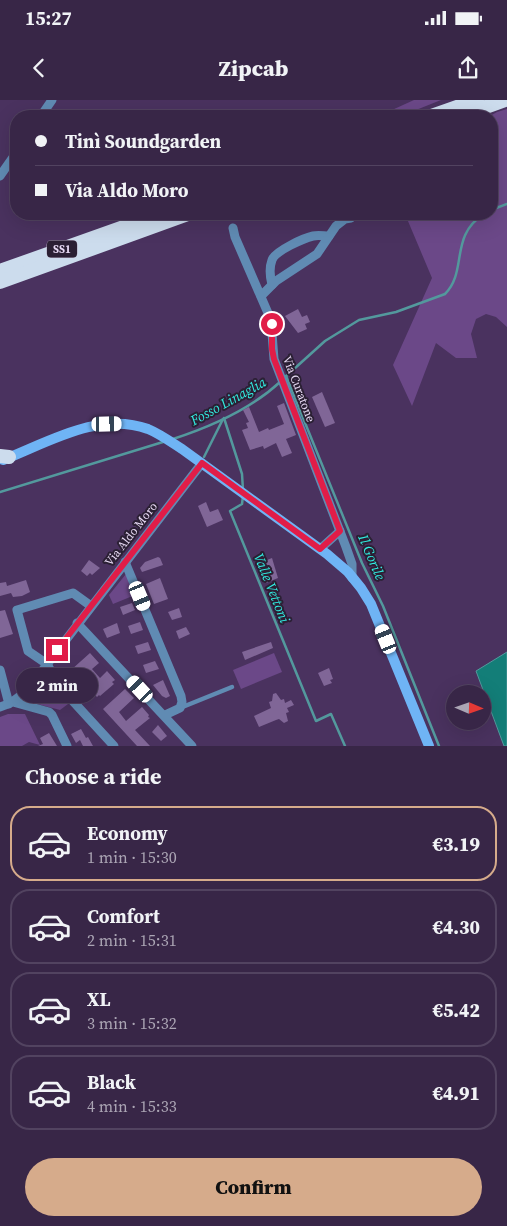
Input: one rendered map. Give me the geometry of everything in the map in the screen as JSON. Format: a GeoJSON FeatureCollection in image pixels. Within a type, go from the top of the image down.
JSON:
{"type":"FeatureCollection","features":[{"type":"Feature","properties":{"kind":"highway"},"geometry":{"type":"LineString","coordinates":[[460,110],[477,100]]}},
{"type":"Feature","properties":{"kind":"highway"},"geometry":{"type":"LineString","coordinates":[[465,110],[505,100]]}},
{"type":"Feature","properties":{"kind":"highway","name":"SS1"},"geometry":{"type":"LineString","coordinates":[[0,271],[143,220]]}},
{"type":"Feature","properties":{"kind":"highway","name":"SS1"},"geometry":{"type":"LineString","coordinates":[[0,282],[171,220]]}},
{"type":"Feature","properties":{"kind":"highway"},"geometry":{"type":"LineString","coordinates":[[0,289],[10,285],[14,277]]}},
{"type":"Feature","properties":{"kind":"main road"},"geometry":{"type":"LineString","coordinates":[[3,458],[93,426],[107,424],[131,424],[159,434],[182,449],[320,549],[342,567],[365,593],[375,611],[429,746]]}},
{"type":"Feature","properties":{"kind":"street"},"geometry":{"type":"LineString","coordinates":[[0,176],[10,162]]}},
{"type":"Feature","properties":{"kind":"street"},"geometry":{"type":"LineString","coordinates":[[261,296],[272,285],[317,254],[329,236],[341,222],[346,220]]}},
{"type":"Feature","properties":{"kind":"street","name":"Via Curatone"},"geometry":{"type":"LineString","coordinates":[[233,228],[234,237],[272,320],[273,354],[352,564],[352,578]]}},
{"type":"Feature","properties":{"kind":"street"},"geometry":{"type":"LineString","coordinates":[[272,285],[270,278],[272,260],[278,253],[305,238],[329,236]]}},
{"type":"Feature","properties":{"kind":"street","name":"Via Aldo Moro"},"geometry":{"type":"LineString","coordinates":[[7,704],[23,694],[202,463]]}},
{"type":"Feature","properties":{"kind":"street"},"geometry":{"type":"LineString","coordinates":[[320,549],[340,531]]}},
{"type":"Feature","properties":{"kind":"street"},"geometry":{"type":"LineString","coordinates":[[125,562],[181,696],[180,708],[164,715]]}},
{"type":"Feature","properties":{"kind":"street"},"geometry":{"type":"LineString","coordinates":[[91,606],[72,592],[17,610],[28,651],[47,664],[59,686],[114,746]]}},
{"type":"Feature","properties":{"kind":"street"},"geometry":{"type":"LineString","coordinates":[[77,623],[192,746]]}},
{"type":"Feature","properties":{"kind":"street"},"geometry":{"type":"LineString","coordinates":[[0,670],[7,704],[49,712],[67,746]]}},
{"type":"Feature","properties":{"kind":"lane"},"geometry":{"type":"LineString","coordinates":[[180,708],[232,687]]}},
{"type":"Feature","properties":{"kind":"shaded area"},"geometry":{"type":"Polygon","coordinates":[[[414,100],[441,100],[416,110],[392,110],[414,100]]]}},
{"type":"Feature","properties":{"kind":"shaded area"},"geometry":{"type":"Polygon","coordinates":[[[507,109],[507,327],[496,317],[486,314],[476,319],[471,334],[477,358],[456,358],[436,343],[412,406],[393,365],[432,278],[408,220],[498,220],[498,112],[507,109]]]}},
{"type":"Feature","properties":{"kind":"shaded area"},"geometry":{"type":"Polygon","coordinates":[[[126,574],[135,595],[113,604],[109,595],[126,574]]]}},
{"type":"Feature","properties":{"kind":"shaded area"},"geometry":{"type":"Polygon","coordinates":[[[507,652],[507,746],[504,746],[491,711],[491,685],[481,685],[476,671],[507,652]]]}},
{"type":"Feature","properties":{"kind":"shaded area"},"geometry":{"type":"Polygon","coordinates":[[[274,653],[282,672],[241,689],[233,670],[274,653]]]}},
{"type":"Feature","properties":{"kind":"shaded area"},"geometry":{"type":"Polygon","coordinates":[[[47,676],[68,704],[60,710],[26,701],[26,698],[43,677],[47,676]]]}},
{"type":"Feature","properties":{"kind":"shaded area"},"geometry":{"type":"Polygon","coordinates":[[[8,714],[25,714],[40,745],[29,742],[22,746],[0,746],[0,717],[8,714]]]}},
{"type":"Feature","properties":{"kind":"building"},"geometry":{"type":"Polygon","coordinates":[[[298,309],[302,317],[307,315],[310,322],[305,324],[307,329],[298,333],[285,316],[298,309]]]}},
{"type":"Feature","properties":{"kind":"building"},"geometry":{"type":"Polygon","coordinates":[[[322,392],[335,423],[325,427],[312,397],[322,392]]]}},
{"type":"Feature","properties":{"kind":"building"},"geometry":{"type":"Polygon","coordinates":[[[284,403],[296,435],[286,439],[292,453],[282,457],[276,443],[264,449],[263,446],[250,450],[242,430],[248,428],[246,423],[249,422],[243,410],[249,407],[259,432],[284,424],[277,406],[284,403]]]}},
{"type":"Feature","properties":{"kind":"building"},"geometry":{"type":"Polygon","coordinates":[[[206,502],[210,512],[218,509],[223,520],[207,527],[198,506],[206,502]]]}},
{"type":"Feature","properties":{"kind":"building"},"geometry":{"type":"Polygon","coordinates":[[[158,557],[163,565],[142,572],[140,568],[145,562],[158,557]]]}},
{"type":"Feature","properties":{"kind":"building"},"geometry":{"type":"Polygon","coordinates":[[[272,558],[278,578],[266,583],[257,564],[272,558]]]}},
{"type":"Feature","properties":{"kind":"building"},"geometry":{"type":"Polygon","coordinates":[[[89,560],[100,568],[92,575],[90,573],[87,576],[81,571],[89,560]]]}},
{"type":"Feature","properties":{"kind":"building"},"geometry":{"type":"Polygon","coordinates":[[[160,578],[168,599],[154,604],[146,584],[160,578]]]}},
{"type":"Feature","properties":{"kind":"building"},"geometry":{"type":"Polygon","coordinates":[[[26,580],[30,592],[22,596],[13,597],[11,593],[0,596],[0,583],[6,582],[7,586],[26,580]]]}},
{"type":"Feature","properties":{"kind":"building"},"geometry":{"type":"Polygon","coordinates":[[[132,603],[135,610],[123,615],[120,607],[132,603]]]}},
{"type":"Feature","properties":{"kind":"building"},"geometry":{"type":"Polygon","coordinates":[[[179,608],[182,617],[172,620],[168,612],[179,608]]]}},
{"type":"Feature","properties":{"kind":"building"},"geometry":{"type":"Polygon","coordinates":[[[5,610],[13,634],[0,638],[0,611],[5,610]]]}},
{"type":"Feature","properties":{"kind":"building"},"geometry":{"type":"Polygon","coordinates":[[[140,622],[143,630],[131,634],[128,626],[140,622]]]}},
{"type":"Feature","properties":{"kind":"building"},"geometry":{"type":"Polygon","coordinates":[[[117,623],[120,633],[107,638],[103,629],[117,623]]]}},
{"type":"Feature","properties":{"kind":"building"},"geometry":{"type":"Polygon","coordinates":[[[186,627],[190,634],[179,639],[176,631],[186,627]]]}},
{"type":"Feature","properties":{"kind":"building"},"geometry":{"type":"Polygon","coordinates":[[[148,642],[151,650],[138,654],[135,646],[148,642]]]}},
{"type":"Feature","properties":{"kind":"building"},"geometry":{"type":"Polygon","coordinates":[[[271,642],[273,648],[245,660],[242,652],[271,642]]]}},
{"type":"Feature","properties":{"kind":"building"},"geometry":{"type":"Polygon","coordinates":[[[90,653],[99,663],[92,669],[100,678],[107,671],[115,680],[112,682],[114,684],[97,697],[71,670],[90,653]]]}},
{"type":"Feature","properties":{"kind":"building"},"geometry":{"type":"Polygon","coordinates":[[[155,661],[159,669],[146,673],[143,665],[155,661]]]}},
{"type":"Feature","properties":{"kind":"building"},"geometry":{"type":"Polygon","coordinates":[[[329,668],[333,679],[330,680],[332,683],[324,686],[318,673],[329,668]]]}},
{"type":"Feature","properties":{"kind":"building"},"geometry":{"type":"Polygon","coordinates":[[[163,680],[170,696],[166,698],[153,685],[163,680]]]}},
{"type":"Feature","properties":{"kind":"building"},"geometry":{"type":"Polygon","coordinates":[[[125,689],[134,698],[119,712],[126,721],[142,707],[150,718],[135,730],[150,746],[137,746],[103,709],[125,689]]]}},
{"type":"Feature","properties":{"kind":"building"},"geometry":{"type":"Polygon","coordinates":[[[276,693],[281,700],[284,699],[285,703],[291,700],[294,705],[287,708],[289,712],[286,713],[288,721],[284,723],[279,719],[259,727],[254,716],[271,708],[269,702],[272,701],[273,694],[276,693]]]}},
{"type":"Feature","properties":{"kind":"building"},"geometry":{"type":"Polygon","coordinates":[[[158,725],[167,736],[161,741],[152,732],[158,725]]]}},
{"type":"Feature","properties":{"kind":"building"},"geometry":{"type":"Polygon","coordinates":[[[81,729],[93,746],[83,746],[80,740],[76,743],[71,734],[81,729]]]}},
{"type":"Feature","properties":{"kind":"building"},"geometry":{"type":"Polygon","coordinates":[[[49,733],[57,746],[38,746],[43,744],[40,738],[49,733]]]}},
{"type":"Feature","properties":{"kind":"waterway","name":"Fosso Linaglia"},"geometry":{"type":"LineString","coordinates":[[498,207],[507,204]]}},
{"type":"Feature","properties":{"kind":"waterway","name":"Fosso Linaglia"},"geometry":{"type":"LineString","coordinates":[[284,378],[325,341],[359,320],[396,312],[445,294],[452,285],[456,275],[462,243],[466,233],[477,220]]}},
{"type":"Feature","properties":{"kind":"waterway","name":"Il Gorile"},"geometry":{"type":"LineString","coordinates":[[286,376],[362,563],[383,606],[439,746]]}},
{"type":"Feature","properties":{"kind":"waterway","name":"Fosso Linaglia"},"geometry":{"type":"LineString","coordinates":[[173,439],[230,416],[257,400],[280,382]]}},
{"type":"Feature","properties":{"kind":"waterway","name":"Valle Vettoni"},"geometry":{"type":"LineString","coordinates":[[224,418],[242,474],[243,490]]}},
{"type":"Feature","properties":{"kind":"waterway"},"geometry":{"type":"LineString","coordinates":[[204,457],[223,419]]}},
{"type":"Feature","properties":{"kind":"waterway","name":"Fosso Linaglia"},"geometry":{"type":"LineString","coordinates":[[0,492],[163,442]]}},
{"type":"Feature","properties":{"kind":"waterway","name":"Valle Vettoni"},"geometry":{"type":"LineString","coordinates":[[243,496],[242,504],[230,511],[316,721],[331,714],[345,746]]}},
{"type":"Feature","properties":{"kind":"route"},"geometry":{"type":"LineString","coordinates":[[57,650],[202,463],[320,549],[340,531],[274,359],[272,324]]}}]}
